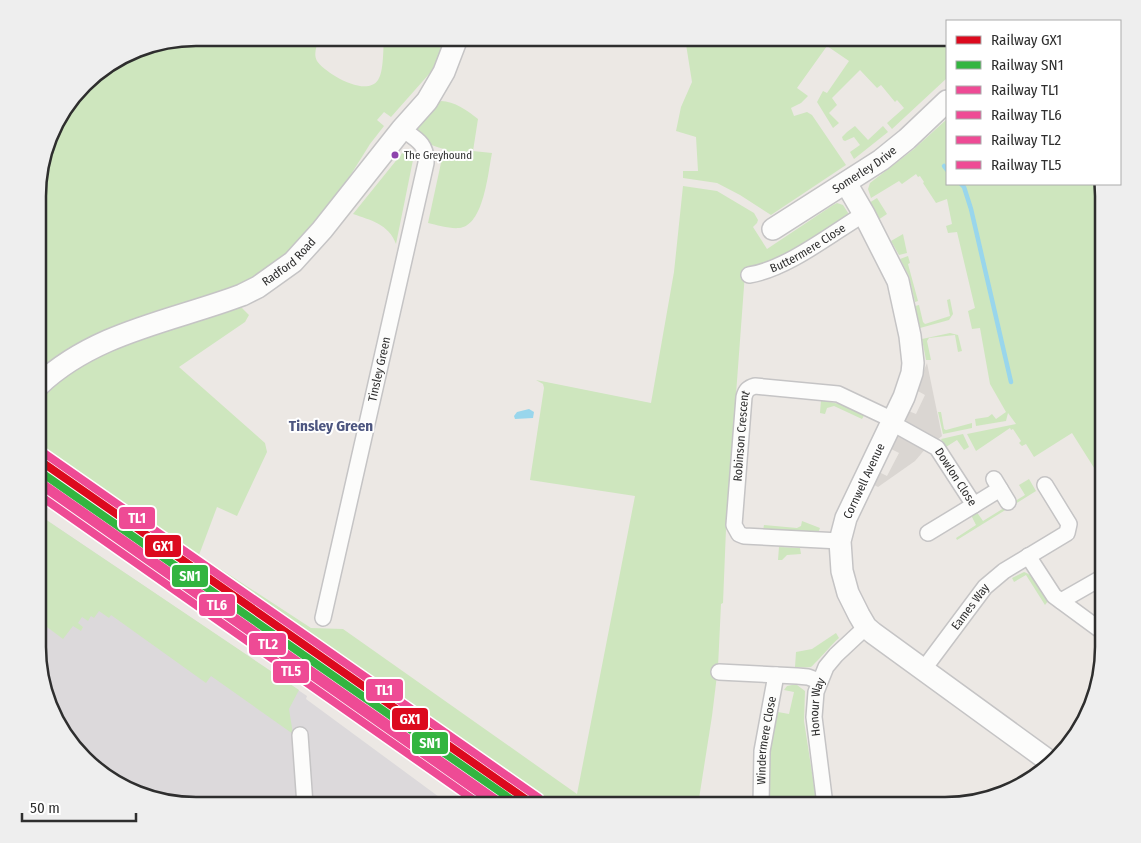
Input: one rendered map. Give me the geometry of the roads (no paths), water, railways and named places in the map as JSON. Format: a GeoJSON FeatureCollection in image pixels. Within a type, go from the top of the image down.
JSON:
{"type":"FeatureCollection","features":[{"type":"Feature","properties":{"kind":"street","name":"Radford Road"},"geometry":{"type":"LineString","coordinates":[[46,379],[70,359],[95,345],[236,297],[258,287],[293,262],[311,243],[402,129],[427,101],[444,72],[454,47]]}},
{"type":"Feature","properties":{"kind":"street","name":"Somerley Drive"},"geometry":{"type":"LineString","coordinates":[[773,230],[892,152],[946,102]]}},
{"type":"Feature","properties":{"kind":"street","name":"Tinsley Green"},"geometry":{"type":"LineString","coordinates":[[323,618],[426,163],[426,150],[422,144],[402,129]]}},
{"type":"Feature","properties":{"kind":"street","name":"Cornwell Avenue"},"geometry":{"type":"LineString","coordinates":[[846,183],[898,280],[914,363],[904,396],[846,518],[840,541],[844,583],[866,626],[883,641],[1045,758]]}},
{"type":"Feature","properties":{"kind":"street","name":"Buttermere Close"},"geometry":{"type":"LineString","coordinates":[[749,275],[770,270],[786,262],[864,214]]}},
{"type":"Feature","properties":{"kind":"street","name":"Robinson Crescent"},"geometry":{"type":"LineString","coordinates":[[840,541],[744,536],[736,530],[734,525],[746,391],[755,386],[832,392],[846,396],[893,421]]}},
{"type":"Feature","properties":{"kind":"street","name":"Dowlon Close"},"geometry":{"type":"LineString","coordinates":[[893,421],[937,448],[974,505],[928,533]]}},
{"type":"Feature","properties":{"kind":"street"},"geometry":{"type":"LineString","coordinates":[[974,505],[997,484],[1008,502]]}},
{"type":"Feature","properties":{"kind":"street","name":"Eames Way"},"geometry":{"type":"LineString","coordinates":[[923,670],[985,587],[999,575],[1028,556],[1067,534],[1069,524],[1045,485]]}},
{"type":"Feature","properties":{"kind":"street"},"geometry":{"type":"LineString","coordinates":[[1028,556],[1052,593],[1094,625]]}},
{"type":"Feature","properties":{"kind":"street"},"geometry":{"type":"LineString","coordinates":[[1061,601],[1094,582]]}},
{"type":"Feature","properties":{"kind":"street","name":"Honour Way"},"geometry":{"type":"LineString","coordinates":[[824,797],[814,708],[819,681],[826,667],[836,655],[866,626]]}},
{"type":"Feature","properties":{"kind":"street"},"geometry":{"type":"LineString","coordinates":[[719,672],[808,677],[819,681]]}},
{"type":"Feature","properties":{"kind":"street","name":"Windermere Close"},"geometry":{"type":"LineString","coordinates":[[761,797],[762,751],[776,675]]}},
{"type":"Feature","properties":{"kind":"street"},"geometry":{"type":"LineString","coordinates":[[300,735],[304,796]]}},
{"type":"Feature","properties":{"kind":"water"},"geometry":{"type":"Polygon","coordinates":[[[529,409],[534,412],[533,418],[515,419],[514,416],[517,412],[529,409]]]}},
{"type":"Feature","properties":{"kind":"waterway"},"geometry":{"type":"LineString","coordinates":[[962,185],[971,209],[1011,382]]}},
{"type":"Feature","properties":{"kind":"rail line","name":"TL1"},"geometry":{"type":"LineString","coordinates":[[47,455],[537,796]]}},
{"type":"Feature","properties":{"kind":"rail line","name":"GX1"},"geometry":{"type":"LineString","coordinates":[[47,465],[522,796]]}},
{"type":"Feature","properties":{"kind":"rail line","name":"SN1"},"geometry":{"type":"LineString","coordinates":[[47,476],[507,796]]}},
{"type":"Feature","properties":{"kind":"rail line","name":"TL6"},"geometry":{"type":"LineString","coordinates":[[47,486],[492,796]]}},
{"type":"Feature","properties":{"kind":"rail line","name":"TL2"},"geometry":{"type":"LineString","coordinates":[[47,489],[484,796]]}},
{"type":"Feature","properties":{"kind":"rail line","name":"TL5"},"geometry":{"type":"LineString","coordinates":[[47,500],[469,796]]}},
{"type":"Feature","properties":{"kind":"place","name":"The Greyhound"},"geometry":{"type":"Point","coordinates":[395,155]}},
{"type":"Feature","properties":{"kind":"district","name":"Tinsley Green"},"geometry":{"type":"Point","coordinates":[331,426]}}]}
